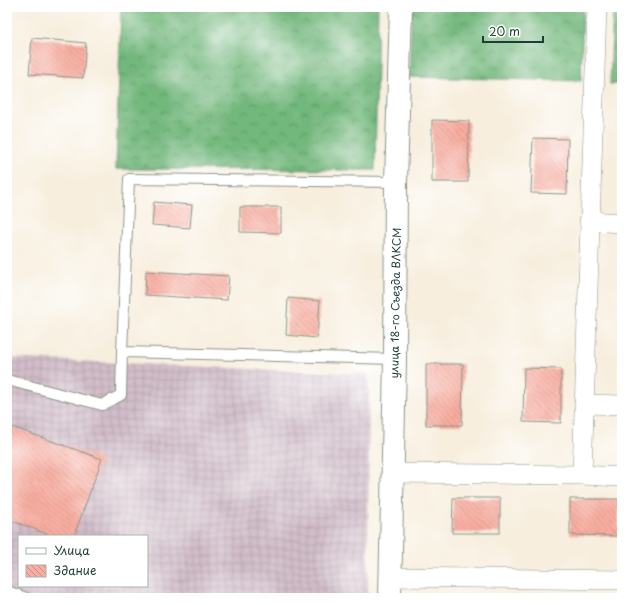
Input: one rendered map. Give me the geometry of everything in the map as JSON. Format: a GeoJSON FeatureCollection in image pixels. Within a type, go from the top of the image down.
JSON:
{"type":"FeatureCollection","features":[{"type":"Feature","properties":{"kind":"street","name":"улица 18-го Съезда ВЛКСМ"},"geometry":{"type":"LineString","coordinates":[[390,598],[395,359],[396,182],[401,7]]}},
{"type":"Feature","properties":{"kind":"street"},"geometry":{"type":"LineString","coordinates":[[582,475],[597,7]]}},
{"type":"Feature","properties":{"kind":"street"},"geometry":{"type":"LineString","coordinates":[[589,221],[622,223]]}},
{"type":"Feature","properties":{"kind":"street"},"geometry":{"type":"LineString","coordinates":[[584,404],[622,405]]}},
{"type":"Feature","properties":{"kind":"street"},"geometry":{"type":"LineString","coordinates":[[392,473],[582,475],[622,478]]}},
{"type":"Feature","properties":{"kind":"street"},"geometry":{"type":"LineString","coordinates":[[390,576],[622,580]]}},
{"type":"Feature","properties":{"kind":"lane"},"geometry":{"type":"LineString","coordinates":[[10,383],[102,405],[121,395],[129,179],[396,182]]}},
{"type":"Feature","properties":{"kind":"lane"},"geometry":{"type":"LineString","coordinates":[[122,352],[395,359]]}},
{"type":"Feature","properties":{"kind":"lane"},"geometry":{"type":"LineString","coordinates":[[7,591],[26,598]]}},
{"type":"Feature","properties":{"kind":"shaded area"},"geometry":{"type":"Polygon","coordinates":[[[7,358],[369,374],[368,598],[7,598],[7,358]]]}},
{"type":"Feature","properties":{"kind":"green space"},"geometry":{"type":"Polygon","coordinates":[[[121,7],[378,7],[375,170],[116,169],[121,7]]]}},
{"type":"Feature","properties":{"kind":"green space"},"geometry":{"type":"Polygon","coordinates":[[[412,7],[583,7],[581,81],[409,77],[412,7]]]}},
{"type":"Feature","properties":{"kind":"green space"},"geometry":{"type":"Polygon","coordinates":[[[613,7],[622,7],[622,84],[610,84],[613,7]]]}},
{"type":"Feature","properties":{"kind":"building"},"geometry":{"type":"Polygon","coordinates":[[[32,38],[86,43],[83,78],[29,74],[32,38]]]}},
{"type":"Feature","properties":{"kind":"building"},"geometry":{"type":"Polygon","coordinates":[[[432,120],[469,121],[468,182],[432,182],[432,120]]]}},
{"type":"Feature","properties":{"kind":"building"},"geometry":{"type":"Polygon","coordinates":[[[533,138],[568,139],[567,194],[531,193],[533,138]]]}},
{"type":"Feature","properties":{"kind":"building"},"geometry":{"type":"Polygon","coordinates":[[[154,202],[192,205],[190,228],[152,225],[154,202]]]}},
{"type":"Feature","properties":{"kind":"building"},"geometry":{"type":"Polygon","coordinates":[[[240,207],[281,207],[281,233],[240,232],[240,207]]]}},
{"type":"Feature","properties":{"kind":"building"},"geometry":{"type":"Polygon","coordinates":[[[146,271],[229,276],[227,300],[145,295],[146,271]]]}},
{"type":"Feature","properties":{"kind":"building"},"geometry":{"type":"Polygon","coordinates":[[[288,298],[320,301],[317,338],[286,335],[288,298]]]}},
{"type":"Feature","properties":{"kind":"building"},"geometry":{"type":"Polygon","coordinates":[[[426,364],[463,364],[462,425],[426,425],[426,364]]]}},
{"type":"Feature","properties":{"kind":"building"},"geometry":{"type":"Polygon","coordinates":[[[524,368],[561,369],[561,423],[523,422],[524,368]]]}},
{"type":"Feature","properties":{"kind":"building"},"geometry":{"type":"Polygon","coordinates":[[[7,425],[102,459],[74,535],[50,535],[7,519],[7,425]]]}},
{"type":"Feature","properties":{"kind":"building"},"geometry":{"type":"Polygon","coordinates":[[[453,498],[500,498],[500,533],[452,533],[453,498]]]}},
{"type":"Feature","properties":{"kind":"building"},"geometry":{"type":"Polygon","coordinates":[[[570,499],[619,499],[619,536],[570,535],[570,499]]]}}]}
